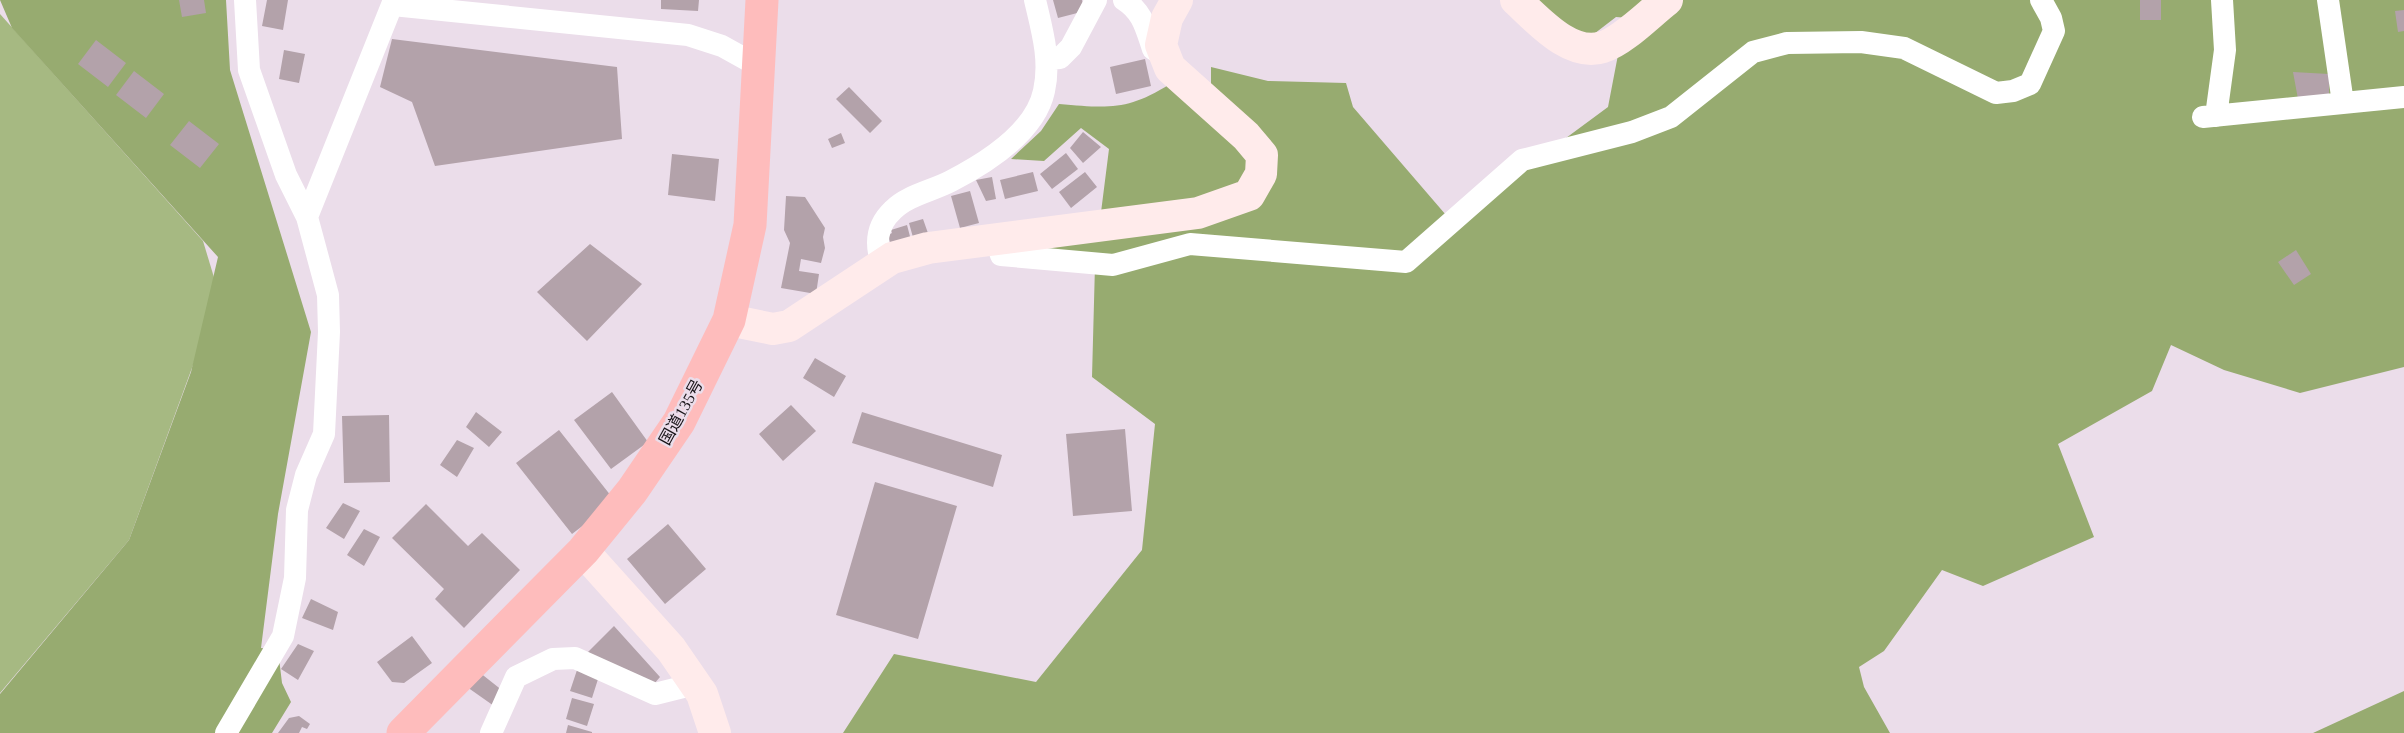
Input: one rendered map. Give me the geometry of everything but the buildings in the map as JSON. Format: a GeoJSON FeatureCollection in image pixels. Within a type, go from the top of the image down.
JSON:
{"type":"FeatureCollection","features":[{"type":"Feature","properties":{"kind":"highway","name":"国道135号"},"geometry":{"type":"LineString","coordinates":[[403,733],[582,551],[632,491],[679,422],[729,320],[750,225],[762,0]]}},
{"type":"Feature","properties":{"kind":"street"},"geometry":{"type":"LineString","coordinates":[[226,733],[283,636],[295,578],[297,510],[306,475],[324,434],[328,296],[307,217],[286,175],[249,70],[245,0]]}},
{"type":"Feature","properties":{"kind":"street"},"geometry":{"type":"LineString","coordinates":[[882,264],[876,247],[885,218],[894,208],[951,181],[992,156],[1020,133],[1044,93],[1047,59],[1035,0]]}},
{"type":"Feature","properties":{"kind":"street"},"geometry":{"type":"LineString","coordinates":[[1047,59],[1060,58],[1071,47],[1096,0]]}},
{"type":"Feature","properties":{"kind":"street"},"geometry":{"type":"LineString","coordinates":[[1124,0],[1136,7],[1143,18],[1153,50],[1166,57]]}},
{"type":"Feature","properties":{"kind":"street"},"geometry":{"type":"LineString","coordinates":[[729,320],[773,329],[789,326],[892,258],[928,248],[1198,213],[1249,195],[1261,174],[1262,156],[1246,136],[1170,68],[1161,45],[1167,18],[1178,0]]}},
{"type":"Feature","properties":{"kind":"street"},"geometry":{"type":"LineString","coordinates":[[1516,0],[1558,37],[1577,47],[1602,48],[1667,0]]}},
{"type":"Feature","properties":{"kind":"street"},"geometry":{"type":"LineString","coordinates":[[995,238],[1001,255],[1113,265],[1190,243],[1406,262],[1522,160],[1632,132],[1671,117],[1753,52],[1787,43],[1861,42],[1904,48],[1996,93],[2013,91],[2030,84],[2054,31],[2051,18],[2041,0]]}},
{"type":"Feature","properties":{"kind":"street"},"geometry":{"type":"LineString","coordinates":[[2222,0],[2225,50],[2210,117],[2404,97]]}},
{"type":"Feature","properties":{"kind":"street"},"geometry":{"type":"LineString","coordinates":[[2328,0],[2343,103]]}},
{"type":"Feature","properties":{"kind":"street"},"geometry":{"type":"LineString","coordinates":[[307,217],[393,3],[688,34],[722,46],[758,66]]}},
{"type":"Feature","properties":{"kind":"street"},"geometry":{"type":"LineString","coordinates":[[582,551],[671,649],[702,694],[715,733]]}},
{"type":"Feature","properties":{"kind":"street"},"geometry":{"type":"LineString","coordinates":[[491,733],[516,677],[553,659],[575,658],[655,694],[695,684]]}},
{"type":"Feature","properties":{"kind":"green space"},"geometry":{"type":"Polygon","coordinates":[[[0,0],[226,0],[230,70],[311,332],[278,514],[261,648],[278,650],[282,683],[291,702],[272,733],[0,733],[0,694],[129,540],[191,372],[218,257],[12,28],[0,0]]]}},
{"type":"Feature","properties":{"kind":"green space"},"geometry":{"type":"Polygon","coordinates":[[[1519,0],[2404,0],[2404,367],[2300,393],[2224,370],[2171,345],[2152,391],[2058,444],[2094,537],[1983,586],[1942,570],[1884,651],[1859,667],[1864,687],[1890,733],[843,733],[894,654],[1036,682],[1142,550],[1155,424],[1092,377],[1095,265],[1027,247],[1098,236],[1109,149],[1081,128],[1044,161],[1011,159],[1041,131],[1059,104],[1117,106],[1141,99],[1170,84],[1211,92],[1211,67],[1268,81],[1346,83],[1353,107],[1452,222],[1608,107],[1622,34],[1643,19],[1616,17],[1577,47],[1519,0]]]}},
{"type":"Feature","properties":{"kind":"green space"},"geometry":{"type":"Polygon","coordinates":[[[0,14],[203,241],[219,294],[129,540],[0,693],[0,14]]]}},
{"type":"Feature","properties":{"kind":"green space"},"geometry":{"type":"Polygon","coordinates":[[[2404,691],[2404,733],[2313,733],[2404,691]]]}}]}
